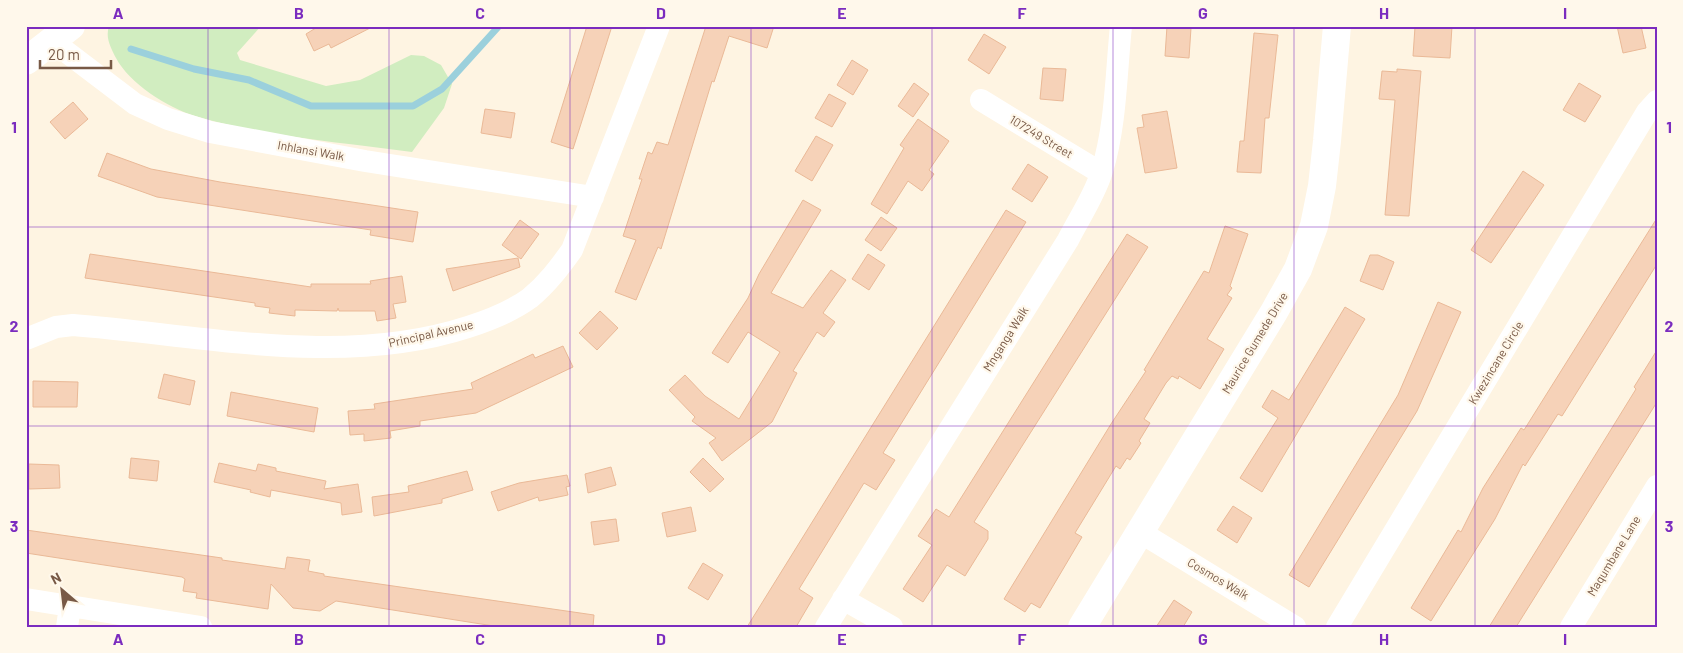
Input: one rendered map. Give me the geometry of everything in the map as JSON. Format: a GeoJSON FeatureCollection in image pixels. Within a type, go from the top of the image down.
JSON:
{"type":"FeatureCollection","features":[{"type":"Feature","properties":{"kind":"street","name":"Principal Avenue"},"geometry":{"type":"LineString","coordinates":[[26,339],[56,327],[72,324],[324,348],[378,346],[455,332],[508,312],[529,298],[551,279],[572,250],[659,26]]}},
{"type":"Feature","properties":{"kind":"street","name":"Mnganga Walk"},"geometry":{"type":"LineString","coordinates":[[826,627],[1068,240],[1101,173],[1112,116],[1121,26]]}},
{"type":"Feature","properties":{"kind":"street","name":"Maurice Gumede Drive"},"geometry":{"type":"LineString","coordinates":[[1082,627],[1274,312],[1298,269],[1314,226],[1322,186],[1337,26]]}},
{"type":"Feature","properties":{"kind":"street","name":"Inhlansi Walk"},"geometry":{"type":"LineString","coordinates":[[62,34],[135,104],[168,119],[210,132],[365,161],[593,197]]}},
{"type":"Feature","properties":{"kind":"street"},"geometry":{"type":"LineString","coordinates":[[26,61],[62,34]]}},
{"type":"Feature","properties":{"kind":"street","name":"107249 Street"},"geometry":{"type":"LineString","coordinates":[[981,100],[1101,173]]}},
{"type":"Feature","properties":{"kind":"street","name":"Kwezincane Circle"},"geometry":{"type":"LineString","coordinates":[[1337,627],[1642,121],[1657,101]]}},
{"type":"Feature","properties":{"kind":"street","name":"Maqumbane Lane"},"geometry":{"type":"LineString","coordinates":[[1571,627],[1657,486]]}},
{"type":"Feature","properties":{"kind":"street","name":"Cosmos Walk"},"geometry":{"type":"LineString","coordinates":[[1140,532],[1295,627]]}},
{"type":"Feature","properties":{"kind":"street"},"geometry":{"type":"LineString","coordinates":[[26,599],[69,616],[201,627]]}},
{"type":"Feature","properties":{"kind":"street"},"geometry":{"type":"LineString","coordinates":[[843,599],[892,627]]}},
{"type":"Feature","properties":{"kind":"green space"},"geometry":{"type":"Polygon","coordinates":[[[109,26],[261,26],[237,53],[240,60],[326,86],[360,80],[411,55],[424,56],[441,65],[452,84],[444,108],[412,152],[275,134],[195,116],[162,101],[140,85],[122,67],[108,39],[109,26]]]}},
{"type":"Feature","properties":{"kind":"building"},"geometry":{"type":"Polygon","coordinates":[[[319,26],[374,26],[331,48],[329,44],[314,51],[306,34],[319,26]]]}},
{"type":"Feature","properties":{"kind":"building"},"geometry":{"type":"Polygon","coordinates":[[[587,26],[612,26],[573,149],[551,142],[587,26]]]}},
{"type":"Feature","properties":{"kind":"building"},"geometry":{"type":"Polygon","coordinates":[[[706,26],[774,26],[767,48],[729,36],[714,82],[712,81],[661,249],[658,247],[636,300],[615,292],[636,240],[623,236],[642,179],[639,179],[648,152],[652,154],[657,142],[668,145],[706,26]]]}},
{"type":"Feature","properties":{"kind":"building"},"geometry":{"type":"Polygon","coordinates":[[[1167,26],[1191,28],[1189,58],[1165,56],[1167,26]]]}},
{"type":"Feature","properties":{"kind":"building"},"geometry":{"type":"Polygon","coordinates":[[[1452,26],[1450,58],[1413,56],[1415,27],[1452,26]]]}},
{"type":"Feature","properties":{"kind":"building"},"geometry":{"type":"Polygon","coordinates":[[[1617,26],[1641,26],[1646,48],[1623,53],[1617,26]]]}},
{"type":"Feature","properties":{"kind":"building"},"geometry":{"type":"Polygon","coordinates":[[[1254,33],[1278,35],[1269,118],[1265,118],[1261,173],[1237,172],[1240,141],[1244,141],[1254,33]]]}},
{"type":"Feature","properties":{"kind":"building"},"geometry":{"type":"Polygon","coordinates":[[[984,34],[1006,47],[989,74],[968,60],[984,34]]]}},
{"type":"Feature","properties":{"kind":"building"},"geometry":{"type":"Polygon","coordinates":[[[852,60],[868,70],[853,95],[837,85],[852,60]]]}},
{"type":"Feature","properties":{"kind":"building"},"geometry":{"type":"Polygon","coordinates":[[[1043,68],[1066,69],[1063,101],[1040,99],[1043,68]]]}},
{"type":"Feature","properties":{"kind":"building"},"geometry":{"type":"Polygon","coordinates":[[[1397,69],[1421,71],[1409,216],[1385,215],[1395,100],[1379,99],[1382,71],[1397,72],[1397,69]]]}},
{"type":"Feature","properties":{"kind":"building"},"geometry":{"type":"Polygon","coordinates":[[[914,83],[929,94],[913,117],[898,106],[914,83]]]}},
{"type":"Feature","properties":{"kind":"building"},"geometry":{"type":"Polygon","coordinates":[[[1579,83],[1601,96],[1585,122],[1563,110],[1579,83]]]}},
{"type":"Feature","properties":{"kind":"building"},"geometry":{"type":"Polygon","coordinates":[[[829,94],[846,103],[832,127],[815,118],[829,94]]]}},
{"type":"Feature","properties":{"kind":"building"},"geometry":{"type":"Polygon","coordinates":[[[73,102],[88,119],[65,139],[50,122],[73,102]]]}},
{"type":"Feature","properties":{"kind":"building"},"geometry":{"type":"Polygon","coordinates":[[[485,109],[515,113],[511,138],[481,133],[485,109]]]}},
{"type":"Feature","properties":{"kind":"building"},"geometry":{"type":"Polygon","coordinates":[[[1167,111],[1177,168],[1145,173],[1137,128],[1144,127],[1142,115],[1167,111]]]}},
{"type":"Feature","properties":{"kind":"building"},"geometry":{"type":"Polygon","coordinates":[[[918,119],[949,141],[929,170],[934,174],[922,191],[908,181],[887,214],[871,204],[904,148],[900,145],[918,119]]]}},
{"type":"Feature","properties":{"kind":"building"},"geometry":{"type":"Polygon","coordinates":[[[816,136],[833,145],[812,181],[795,171],[816,136]]]}},
{"type":"Feature","properties":{"kind":"building"},"geometry":{"type":"Polygon","coordinates":[[[107,153],[151,169],[220,182],[418,212],[413,242],[370,235],[371,230],[157,197],[98,176],[107,153]]]}},
{"type":"Feature","properties":{"kind":"building"},"geometry":{"type":"Polygon","coordinates":[[[1028,164],[1048,177],[1032,202],[1012,189],[1028,164]]]}},
{"type":"Feature","properties":{"kind":"building"},"geometry":{"type":"Polygon","coordinates":[[[1523,171],[1544,185],[1491,263],[1471,250],[1523,171]]]}},
{"type":"Feature","properties":{"kind":"building"},"geometry":{"type":"Polygon","coordinates":[[[803,200],[821,210],[771,293],[803,308],[831,270],[846,280],[823,313],[835,322],[824,337],[817,332],[793,371],[797,373],[772,422],[722,461],[709,443],[716,438],[692,421],[695,417],[669,390],[685,375],[705,396],[739,419],[780,352],[748,332],[728,363],[712,353],[748,298],[759,274],[803,200]]]}},
{"type":"Feature","properties":{"kind":"building"},"geometry":{"type":"Polygon","coordinates":[[[1006,210],[1026,222],[883,453],[895,460],[876,490],[864,483],[799,589],[813,598],[796,627],[747,627],[1006,210]]]}},
{"type":"Feature","properties":{"kind":"building"},"geometry":{"type":"Polygon","coordinates":[[[881,217],[897,228],[881,251],[865,240],[881,217]]]}},
{"type":"Feature","properties":{"kind":"building"},"geometry":{"type":"Polygon","coordinates":[[[1657,218],[1657,264],[1562,416],[1558,414],[1525,466],[1523,464],[1495,519],[1431,621],[1411,608],[1458,530],[1461,532],[1483,488],[1521,428],[1524,430],[1657,218]]]}},
{"type":"Feature","properties":{"kind":"building"},"geometry":{"type":"Polygon","coordinates":[[[520,220],[539,234],[521,259],[502,245],[520,220]]]}},
{"type":"Feature","properties":{"kind":"building"},"geometry":{"type":"Polygon","coordinates":[[[1225,226],[1248,234],[1230,286],[1232,288],[1227,295],[1232,298],[1207,339],[1224,349],[1200,389],[1179,376],[1178,379],[1172,376],[1166,383],[1144,419],[1150,423],[1139,441],[1141,443],[1130,460],[1127,458],[1120,469],[1116,466],[1075,533],[1082,537],[1040,608],[1031,603],[1025,612],[1004,599],[1111,424],[1146,371],[1144,370],[1204,271],[1209,273],[1225,226]]]}},
{"type":"Feature","properties":{"kind":"building"},"geometry":{"type":"Polygon","coordinates":[[[1127,234],[1148,247],[974,522],[988,531],[988,539],[965,576],[947,565],[923,602],[903,589],[932,545],[918,536],[936,509],[949,517],[1127,234]]]}},
{"type":"Feature","properties":{"kind":"building"},"geometry":{"type":"Polygon","coordinates":[[[90,254],[311,287],[311,284],[371,284],[370,281],[402,276],[406,302],[393,304],[396,318],[377,321],[375,311],[339,311],[338,308],[337,311],[295,310],[295,316],[269,313],[270,308],[255,306],[255,303],[85,278],[90,254]]]}},
{"type":"Feature","properties":{"kind":"building"},"geometry":{"type":"Polygon","coordinates":[[[868,254],[885,265],[869,290],[852,279],[868,254]]]}},
{"type":"Feature","properties":{"kind":"building"},"geometry":{"type":"Polygon","coordinates":[[[1370,255],[1378,255],[1394,262],[1383,290],[1360,281],[1370,255]]]}},
{"type":"Feature","properties":{"kind":"building"},"geometry":{"type":"Polygon","coordinates":[[[518,258],[520,267],[453,291],[446,269],[518,258]]]}},
{"type":"Feature","properties":{"kind":"building"},"geometry":{"type":"Polygon","coordinates":[[[1438,302],[1461,312],[1417,411],[1309,587],[1289,575],[1398,395],[1438,302]]]}},
{"type":"Feature","properties":{"kind":"building"},"geometry":{"type":"Polygon","coordinates":[[[1345,307],[1365,319],[1262,492],[1240,478],[1278,418],[1262,407],[1272,390],[1289,400],[1345,307]]]}},
{"type":"Feature","properties":{"kind":"building"},"geometry":{"type":"Polygon","coordinates":[[[600,311],[618,328],[597,350],[579,333],[600,311]]]}},
{"type":"Feature","properties":{"kind":"building"},"geometry":{"type":"Polygon","coordinates":[[[563,346],[573,367],[476,413],[420,421],[420,426],[390,431],[391,438],[364,441],[364,434],[350,435],[348,411],[375,409],[374,404],[473,389],[471,383],[533,354],[535,358],[563,346]]]}},
{"type":"Feature","properties":{"kind":"building"},"geometry":{"type":"Polygon","coordinates":[[[1657,350],[1657,402],[1516,627],[1489,627],[1636,389],[1634,387],[1657,350]]]}},
{"type":"Feature","properties":{"kind":"building"},"geometry":{"type":"Polygon","coordinates":[[[164,374],[195,381],[190,405],[158,398],[164,374]]]}},
{"type":"Feature","properties":{"kind":"building"},"geometry":{"type":"Polygon","coordinates":[[[33,381],[78,382],[77,407],[33,407],[33,381]]]}},
{"type":"Feature","properties":{"kind":"building"},"geometry":{"type":"Polygon","coordinates":[[[231,392],[318,408],[314,432],[227,416],[231,392]]]}},
{"type":"Feature","properties":{"kind":"building"},"geometry":{"type":"Polygon","coordinates":[[[131,458],[159,461],[157,481],[129,478],[131,458]]]}},
{"type":"Feature","properties":{"kind":"building"},"geometry":{"type":"Polygon","coordinates":[[[703,458],[724,479],[710,492],[690,472],[703,458]]]}},
{"type":"Feature","properties":{"kind":"building"},"geometry":{"type":"Polygon","coordinates":[[[219,463],[256,471],[258,464],[276,468],[276,471],[326,481],[324,489],[358,484],[362,512],[342,515],[341,503],[271,490],[270,497],[250,492],[251,490],[214,482],[219,463]]]}},
{"type":"Feature","properties":{"kind":"building"},"geometry":{"type":"Polygon","coordinates":[[[29,464],[59,465],[60,488],[29,489],[29,464]]]}},
{"type":"Feature","properties":{"kind":"building"},"geometry":{"type":"Polygon","coordinates":[[[611,467],[616,485],[588,493],[585,474],[611,467]]]}},
{"type":"Feature","properties":{"kind":"building"},"geometry":{"type":"Polygon","coordinates":[[[467,471],[473,490],[442,499],[442,503],[374,516],[372,497],[409,492],[408,486],[467,471]]]}},
{"type":"Feature","properties":{"kind":"building"},"geometry":{"type":"Polygon","coordinates":[[[567,475],[570,486],[566,487],[568,495],[539,501],[538,497],[498,511],[491,492],[519,483],[567,475]]]}},
{"type":"Feature","properties":{"kind":"building"},"geometry":{"type":"Polygon","coordinates":[[[1233,506],[1252,518],[1237,543],[1217,530],[1233,506]]]}},
{"type":"Feature","properties":{"kind":"building"},"geometry":{"type":"Polygon","coordinates":[[[691,507],[696,531],[667,537],[662,513],[691,507]]]}},
{"type":"Feature","properties":{"kind":"building"},"geometry":{"type":"Polygon","coordinates":[[[616,519],[619,541],[594,545],[591,522],[616,519]]]}},
{"type":"Feature","properties":{"kind":"building"},"geometry":{"type":"Polygon","coordinates":[[[26,530],[285,569],[287,557],[310,560],[308,571],[324,574],[324,576],[594,615],[593,627],[500,627],[336,601],[320,611],[293,608],[271,584],[268,609],[196,598],[197,593],[183,591],[185,579],[182,577],[26,553],[26,530]]]}},
{"type":"Feature","properties":{"kind":"building"},"geometry":{"type":"Polygon","coordinates":[[[703,563],[723,575],[708,600],[688,588],[703,563]]]}},
{"type":"Feature","properties":{"kind":"building"},"geometry":{"type":"Polygon","coordinates":[[[1174,600],[1192,612],[1183,627],[1156,627],[1174,600]]]}},
{"type":"Feature","properties":{"kind":"waterway"},"geometry":{"type":"LineString","coordinates":[[131,49],[194,69],[249,80],[311,106],[413,106],[442,89],[499,26]]}}]}
